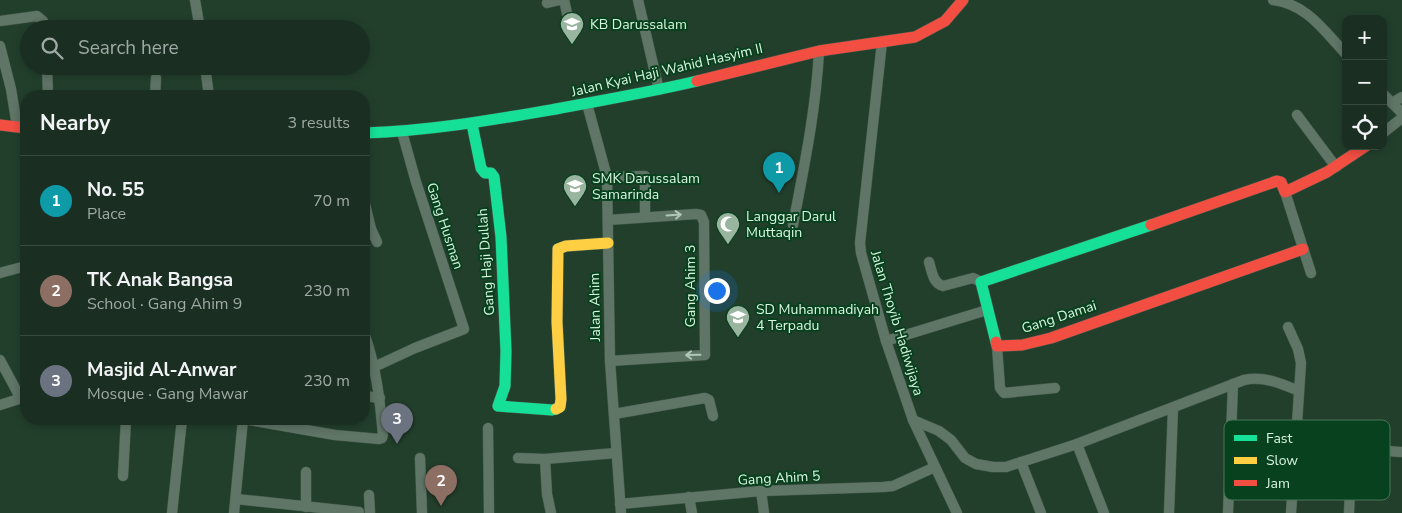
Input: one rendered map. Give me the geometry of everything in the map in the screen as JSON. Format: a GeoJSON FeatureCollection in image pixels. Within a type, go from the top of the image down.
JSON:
{"type":"FeatureCollection","features":[{"type":"Feature","properties":{"kind":"street"},"geometry":{"type":"LineString","coordinates":[[195,0],[198,20]]}},
{"type":"Feature","properties":{"kind":"street"},"geometry":{"type":"LineString","coordinates":[[546,4],[560,0]]}},
{"type":"Feature","properties":{"kind":"street"},"geometry":{"type":"LineString","coordinates":[[564,0],[571,31]]}},
{"type":"Feature","properties":{"kind":"street"},"geometry":{"type":"LineString","coordinates":[[638,0],[659,90]]}},
{"type":"Feature","properties":{"kind":"street","name":"Jalan Kyai Haji Wahid Hasyim II"},"geometry":{"type":"LineString","coordinates":[[370,133],[402,132],[472,124],[587,104],[659,90],[819,51],[915,37],[945,21],[963,0]]}},
{"type":"Feature","properties":{"kind":"street"},"geometry":{"type":"LineString","coordinates":[[1273,0],[1296,6],[1314,18],[1342,50]]}},
{"type":"Feature","properties":{"kind":"street"},"geometry":{"type":"LineString","coordinates":[[0,21],[37,16],[40,20]]}},
{"type":"Feature","properties":{"kind":"street","name":"Jalan Thoyib Hadiwijaya"},"geometry":{"type":"LineString","coordinates":[[882,42],[860,243],[863,264],[912,420],[957,513]]}},
{"type":"Feature","properties":{"kind":"street"},"geometry":{"type":"LineString","coordinates":[[0,46],[20,123]]}},
{"type":"Feature","properties":{"kind":"street"},"geometry":{"type":"LineString","coordinates":[[793,225],[813,121],[819,51]]}},
{"type":"Feature","properties":{"kind":"street"},"geometry":{"type":"LineString","coordinates":[[47,75],[48,90]]}},
{"type":"Feature","properties":{"kind":"street"},"geometry":{"type":"LineString","coordinates":[[206,75],[208,90]]}},
{"type":"Feature","properties":{"kind":"street"},"geometry":{"type":"LineString","coordinates":[[155,90],[156,78]]}},
{"type":"Feature","properties":{"kind":"street"},"geometry":{"type":"LineString","coordinates":[[1392,103],[1402,97]]}},
{"type":"Feature","properties":{"kind":"street"},"geometry":{"type":"LineString","coordinates":[[1387,98],[1402,113]]}},
{"type":"Feature","properties":{"kind":"street","name":"Jalan Ahim"},"geometry":{"type":"LineString","coordinates":[[587,104],[607,177],[610,362],[620,508]]}},
{"type":"Feature","properties":{"kind":"street"},"geometry":{"type":"LineString","coordinates":[[1298,115],[1336,167]]}},
{"type":"Feature","properties":{"kind":"street"},"geometry":{"type":"LineString","coordinates":[[1387,130],[1402,118]]}},
{"type":"Feature","properties":{"kind":"street","name":"Gang Haji Dullah"},"geometry":{"type":"LineString","coordinates":[[472,124],[481,168],[485,173],[491,173],[494,177],[501,236],[506,351],[505,386],[498,406],[552,410],[560,407],[557,322],[558,249],[566,246],[608,243]]}},
{"type":"Feature","properties":{"kind":"street"},"geometry":{"type":"LineString","coordinates":[[0,126],[20,127]]}},
{"type":"Feature","properties":{"kind":"street","name":"Gang Husman"},"geometry":{"type":"LineString","coordinates":[[374,367],[464,328],[416,182],[402,132]]}},
{"type":"Feature","properties":{"kind":"street"},"geometry":{"type":"LineString","coordinates":[[1285,192],[1336,167],[1360,150]]}},
{"type":"Feature","properties":{"kind":"street"},"geometry":{"type":"LineString","coordinates":[[607,177],[645,176],[645,217]]}},
{"type":"Feature","properties":{"kind":"street"},"geometry":{"type":"LineString","coordinates":[[929,262],[934,279],[940,285],[944,286],[973,278],[981,282],[1277,181],[1281,182],[1285,192],[1312,273]]}},
{"type":"Feature","properties":{"kind":"street","name":"Gang Ahim 3"},"geometry":{"type":"LineString","coordinates":[[608,220],[701,215],[704,222],[706,355],[610,362]]}},
{"type":"Feature","properties":{"kind":"street"},"geometry":{"type":"LineString","coordinates":[[370,225],[376,242]]}},
{"type":"Feature","properties":{"kind":"street","name":"Gang Damai"},"geometry":{"type":"LineString","coordinates":[[997,346],[1022,345],[1051,338],[1303,249]]}},
{"type":"Feature","properties":{"kind":"street"},"geometry":{"type":"LineString","coordinates":[[0,273],[20,268]]}},
{"type":"Feature","properties":{"kind":"street"},"geometry":{"type":"LineString","coordinates":[[981,282],[997,346],[1000,388],[1004,394],[1054,388]]}},
{"type":"Feature","properties":{"kind":"street"},"geometry":{"type":"LineString","coordinates":[[886,340],[987,310]]}},
{"type":"Feature","properties":{"kind":"street"},"geometry":{"type":"LineString","coordinates":[[1288,326],[1301,358],[1296,420]]}},
{"type":"Feature","properties":{"kind":"street"},"geometry":{"type":"LineString","coordinates":[[278,425],[335,435],[379,439],[383,435],[380,398],[370,350]]}},
{"type":"Feature","properties":{"kind":"street"},"geometry":{"type":"LineString","coordinates":[[0,360],[20,392]]}},
{"type":"Feature","properties":{"kind":"street"},"geometry":{"type":"LineString","coordinates":[[912,420],[939,431],[951,440],[966,458],[976,464],[1006,467],[1077,444],[1244,380],[1262,378],[1276,381],[1298,391]]}},
{"type":"Feature","properties":{"kind":"street"},"geometry":{"type":"LineString","coordinates":[[1232,420],[1233,384]]}},
{"type":"Feature","properties":{"kind":"street"},"geometry":{"type":"LineString","coordinates":[[370,397],[380,398]]}},
{"type":"Feature","properties":{"kind":"street"},"geometry":{"type":"LineString","coordinates":[[614,414],[705,398],[709,400],[714,416]]}},
{"type":"Feature","properties":{"kind":"street"},"geometry":{"type":"LineString","coordinates":[[0,405],[20,399]]}},
{"type":"Feature","properties":{"kind":"street"},"geometry":{"type":"LineString","coordinates":[[1169,513],[1173,408]]}},
{"type":"Feature","properties":{"kind":"street"},"geometry":{"type":"LineString","coordinates":[[123,476],[126,425]]}},
{"type":"Feature","properties":{"kind":"street"},"geometry":{"type":"LineString","coordinates":[[172,513],[181,425]]}},
{"type":"Feature","properties":{"kind":"street"},"geometry":{"type":"LineString","coordinates":[[234,513],[242,425]]}},
{"type":"Feature","properties":{"kind":"street"},"geometry":{"type":"LineString","coordinates":[[488,428],[489,513]]}},
{"type":"Feature","properties":{"kind":"street"},"geometry":{"type":"LineString","coordinates":[[1077,444],[1104,513]]}},
{"type":"Feature","properties":{"kind":"street"},"geometry":{"type":"LineString","coordinates":[[518,458],[616,453]]}},
{"type":"Feature","properties":{"kind":"street"},"geometry":{"type":"LineString","coordinates":[[420,458],[422,513]]}},
{"type":"Feature","properties":{"kind":"street"},"geometry":{"type":"LineString","coordinates":[[545,458],[547,494],[551,513]]}},
{"type":"Feature","properties":{"kind":"street"},"geometry":{"type":"LineString","coordinates":[[1021,462],[1041,513]]}},
{"type":"Feature","properties":{"kind":"street","name":"Gang Ahim 5"},"geometry":{"type":"LineString","coordinates":[[620,508],[690,497],[761,491],[883,488],[893,486],[935,467]]}},
{"type":"Feature","properties":{"kind":"street"},"geometry":{"type":"LineString","coordinates":[[306,472],[306,507]]}},
{"type":"Feature","properties":{"kind":"street"},"geometry":{"type":"LineString","coordinates":[[761,491],[764,513]]}},
{"type":"Feature","properties":{"kind":"street"},"geometry":{"type":"LineString","coordinates":[[370,495],[370,513]]}},
{"type":"Feature","properties":{"kind":"street"},"geometry":{"type":"LineString","coordinates":[[690,497],[692,513]]}},
{"type":"Feature","properties":{"kind":"street"},"geometry":{"type":"LineString","coordinates":[[236,499],[358,512]]}},
{"type":"Feature","properties":{"kind":"street"},"geometry":{"type":"LineString","coordinates":[[1228,513],[1229,500]]}},
{"type":"Feature","properties":{"kind":"street"},"geometry":{"type":"LineString","coordinates":[[1291,513],[1292,500]]}},
{"type":"Feature","properties":{"kind":"street"},"geometry":{"type":"LineString","coordinates":[[1349,513],[1350,500]]}},
{"type":"Feature","properties":{"kind":"traffic: fast"},"geometry":{"type":"LineString","coordinates":[[370,133],[412,130],[484,121],[697,81]]}},
{"type":"Feature","properties":{"kind":"traffic: fast"},"geometry":{"type":"LineString","coordinates":[[472,124],[481,168],[485,173],[491,173],[494,177],[501,237],[506,351],[505,386],[498,406],[556,409]]}},
{"type":"Feature","properties":{"kind":"traffic: fast"},"geometry":{"type":"LineString","coordinates":[[996,342],[981,282],[1151,225]]}},
{"type":"Feature","properties":{"kind":"traffic: slow"},"geometry":{"type":"LineString","coordinates":[[556,409],[560,407],[561,399],[557,322],[558,249],[566,246],[608,243]]}},
{"type":"Feature","properties":{"kind":"traffic: jam"},"geometry":{"type":"LineString","coordinates":[[697,81],[819,51],[915,37],[945,21],[963,0]]}},
{"type":"Feature","properties":{"kind":"traffic: jam"},"geometry":{"type":"LineString","coordinates":[[0,125],[20,127]]}},
{"type":"Feature","properties":{"kind":"traffic: jam"},"geometry":{"type":"LineString","coordinates":[[1151,225],[1277,181],[1281,182],[1285,192],[1327,172],[1360,150]]}},
{"type":"Feature","properties":{"kind":"traffic: jam"},"geometry":{"type":"LineString","coordinates":[[996,342],[997,346],[1022,345],[1051,338],[1303,249]]}},
{"type":"Feature","properties":{"kind":"place","name":"KB Darussalam"},"geometry":{"type":"Point","coordinates":[572,45]}},
{"type":"Feature","properties":{"kind":"place","name":"No. 55"},"geometry":{"type":"Point","coordinates":[779,193]}},
{"type":"Feature","properties":{"kind":"place","name":"SMK Darussalam Samarinda"},"geometry":{"type":"Point","coordinates":[575,207]}},
{"type":"Feature","properties":{"kind":"place","name":"Langgar Darul Muttaqin"},"geometry":{"type":"Point","coordinates":[728,245]}},
{"type":"Feature","properties":{"kind":"place","name":"SD Muhammadiyah 4 Terpadu"},"geometry":{"type":"Point","coordinates":[738,338]}},
{"type":"Feature","properties":{"kind":"place","name":"Masjid Al-Anwar"},"geometry":{"type":"Point","coordinates":[397,444]}},
{"type":"Feature","properties":{"kind":"place","name":"TK Anak Bangsa"},"geometry":{"type":"Point","coordinates":[441,506]}}]}
